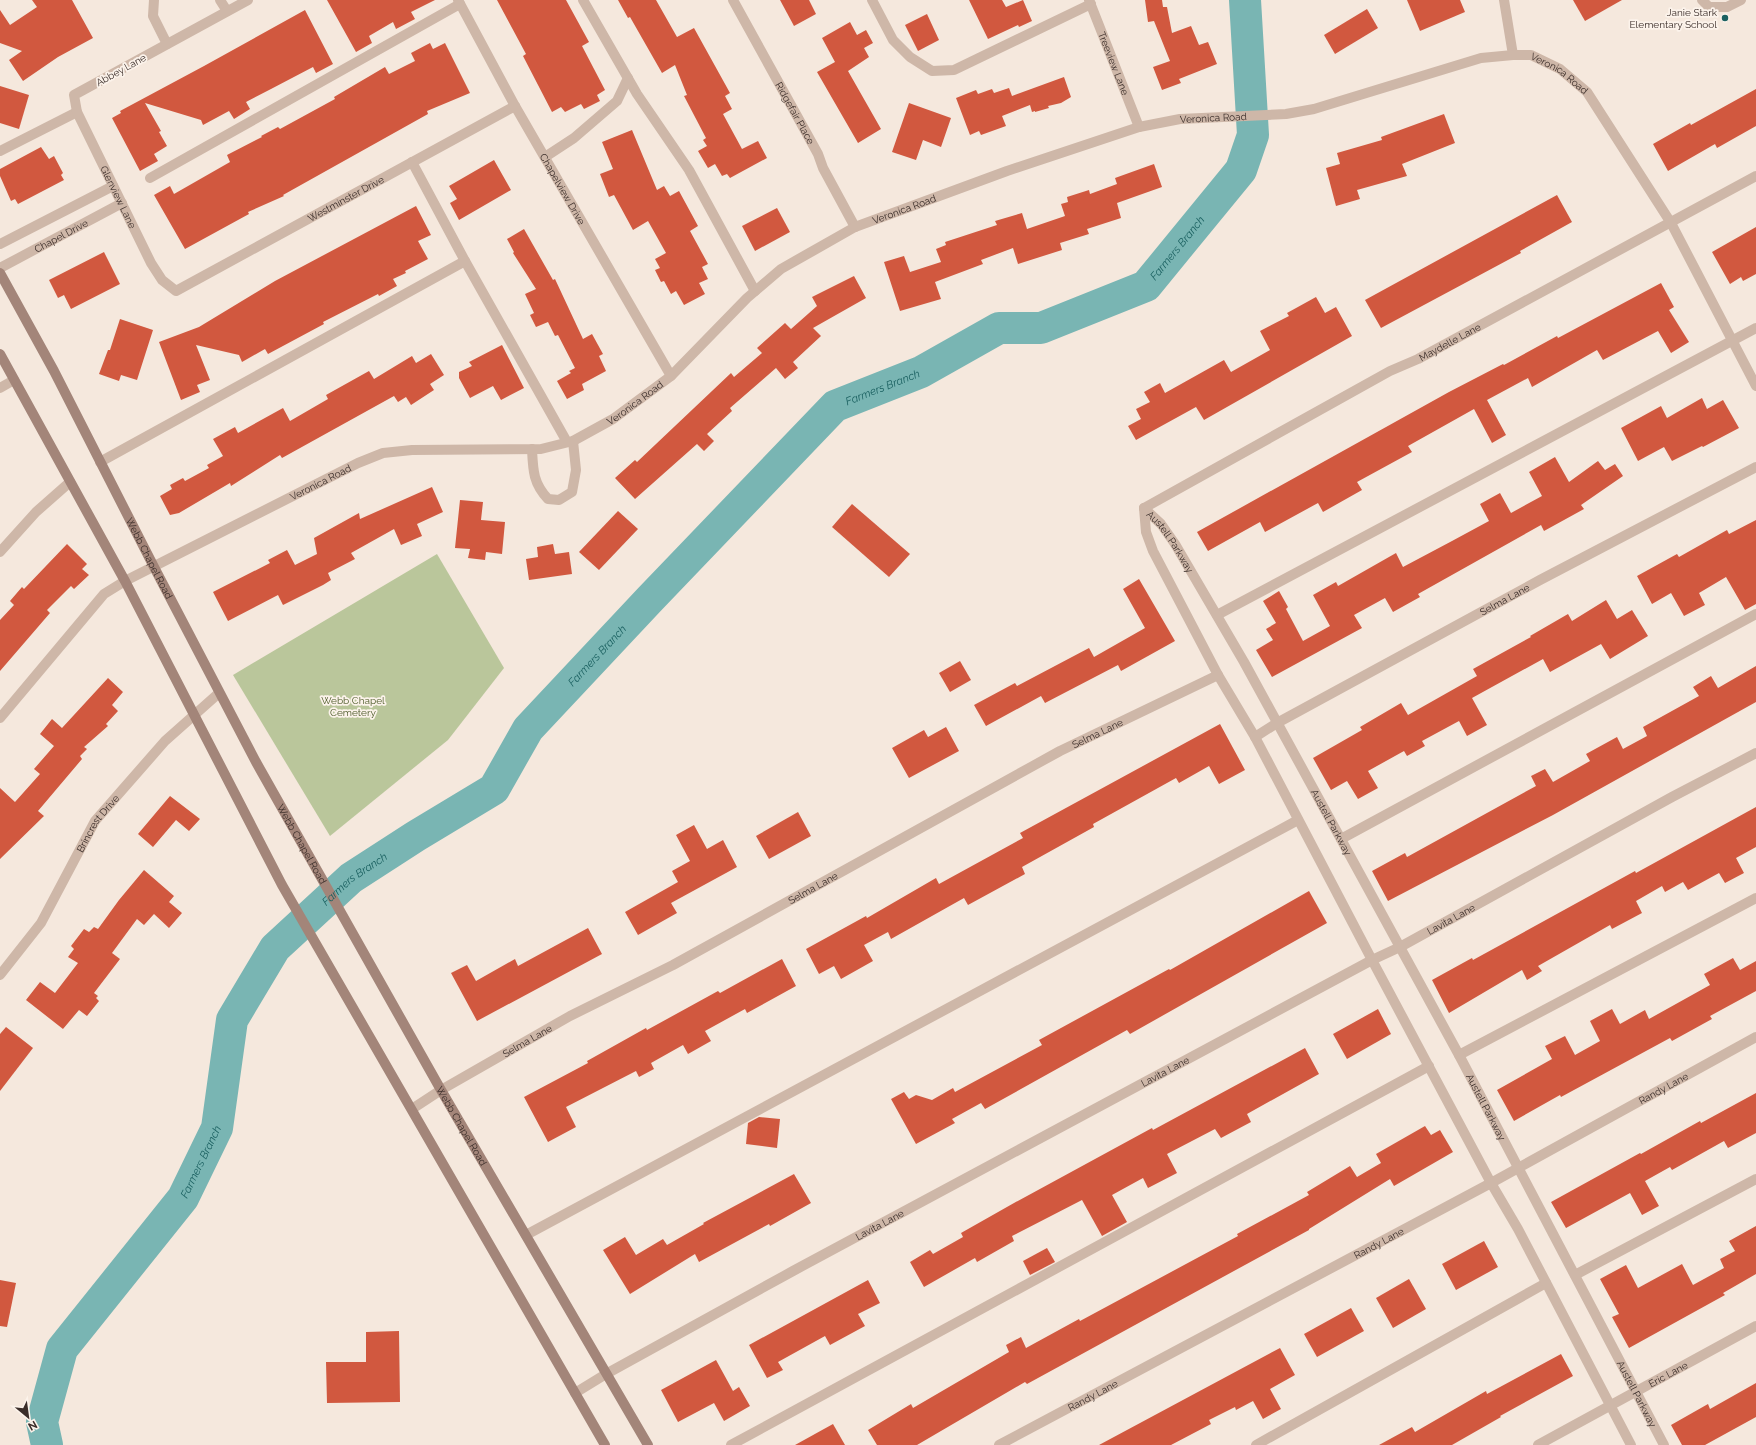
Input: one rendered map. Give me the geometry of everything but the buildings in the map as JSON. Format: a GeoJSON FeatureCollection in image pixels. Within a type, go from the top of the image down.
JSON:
{"type":"FeatureCollection","features":[{"type":"Feature","properties":{"kind":"main road","name":"Webb Chapel Road"},"geometry":{"type":"LineString","coordinates":[[0,273],[54,371],[256,762],[354,933],[441,1090],[648,1445]]}},
{"type":"Feature","properties":{"kind":"main road"},"geometry":{"type":"LineString","coordinates":[[0,354],[125,581],[282,885],[605,1445]]}},
{"type":"Feature","properties":{"kind":"street"},"geometry":{"type":"LineString","coordinates":[[154,0],[153,16],[167,44]]}},
{"type":"Feature","properties":{"kind":"street"},"geometry":{"type":"LineString","coordinates":[[220,0],[227,11]]}},
{"type":"Feature","properties":{"kind":"street","name":"Abbey Lane"},"geometry":{"type":"LineString","coordinates":[[74,95],[248,0]]}},
{"type":"Feature","properties":{"kind":"street"},"geometry":{"type":"LineString","coordinates":[[583,0],[637,94],[689,170],[755,291]]}},
{"type":"Feature","properties":{"kind":"street","name":"Ridgefair Place"},"geometry":{"type":"LineString","coordinates":[[733,0],[818,154],[823,168],[855,227]]}},
{"type":"Feature","properties":{"kind":"street"},"geometry":{"type":"LineString","coordinates":[[872,0],[893,40],[910,57],[932,70],[954,70],[1090,2]]}},
{"type":"Feature","properties":{"kind":"street"},"geometry":{"type":"LineString","coordinates":[[1504,0],[1513,55]]}},
{"type":"Feature","properties":{"kind":"street"},"geometry":{"type":"LineString","coordinates":[[1702,0],[1709,7],[1727,8],[1741,0]]}},
{"type":"Feature","properties":{"kind":"street"},"geometry":{"type":"LineString","coordinates":[[150,178],[459,2]]}},
{"type":"Feature","properties":{"kind":"street","name":"Chapelview Drive"},"geometry":{"type":"LineString","coordinates":[[459,2],[515,106],[671,376]]}},
{"type":"Feature","properties":{"kind":"street","name":"Treeview Lane"},"geometry":{"type":"LineString","coordinates":[[1090,2],[1139,127]]}},
{"type":"Feature","properties":{"kind":"street","name":"Veronica Road"},"geometry":{"type":"LineString","coordinates":[[0,718],[104,594],[125,581],[358,463],[383,453],[412,450],[542,449],[570,442],[613,419],[671,376],[755,291],[781,270],[855,227],[1007,171],[1139,127],[1180,119],[1271,115],[1314,109],[1481,58],[1530,55],[1560,69],[1587,92],[1671,223],[1756,386]]}},
{"type":"Feature","properties":{"kind":"street"},"geometry":{"type":"LineString","coordinates":[[545,157],[574,138],[617,101],[628,78]]}},
{"type":"Feature","properties":{"kind":"street","name":"Glenview Lane"},"geometry":{"type":"LineString","coordinates":[[74,95],[77,112],[151,263],[162,280],[176,291]]}},
{"type":"Feature","properties":{"kind":"street","name":"Westminster Drive"},"geometry":{"type":"LineString","coordinates":[[176,291],[515,106]]}},
{"type":"Feature","properties":{"kind":"street"},"geometry":{"type":"LineString","coordinates":[[0,151],[77,112]]}},
{"type":"Feature","properties":{"kind":"street"},"geometry":{"type":"LineString","coordinates":[[412,162],[465,261],[570,442],[576,470],[572,492],[559,500],[548,498],[539,489],[533,470],[532,449]]}},
{"type":"Feature","properties":{"kind":"street","name":"Maydelle Lane"},"geometry":{"type":"LineString","coordinates":[[1144,508],[1390,371],[1418,359],[1756,176]]}},
{"type":"Feature","properties":{"kind":"street","name":"Chapel Drive"},"geometry":{"type":"LineString","coordinates":[[0,244],[113,186]]}},
{"type":"Feature","properties":{"kind":"street","name":"Chapel Drive"},"geometry":{"type":"LineString","coordinates":[[0,268],[122,203]]}},
{"type":"Feature","properties":{"kind":"street"},"geometry":{"type":"LineString","coordinates":[[100,462],[465,261]]}},
{"type":"Feature","properties":{"kind":"street"},"geometry":{"type":"LineString","coordinates":[[1217,615],[1756,328]]}},
{"type":"Feature","properties":{"kind":"street"},"geometry":{"type":"LineString","coordinates":[[0,388],[14,380]]}},
{"type":"Feature","properties":{"kind":"street","name":"Selma Lane"},"geometry":{"type":"LineString","coordinates":[[1255,736],[1540,580],[1756,467]]}},
{"type":"Feature","properties":{"kind":"street"},"geometry":{"type":"LineString","coordinates":[[0,552],[36,512],[70,482]]}},
{"type":"Feature","properties":{"kind":"street","name":"Austell Parkway"},"geometry":{"type":"LineString","coordinates":[[1144,508],[1162,524],[1175,544],[1217,615],[1277,723],[1519,1166],[1664,1445]]}},
{"type":"Feature","properties":{"kind":"street","name":"Austell Parkway"},"geometry":{"type":"LineString","coordinates":[[1144,508],[1146,532],[1153,551],[1218,675],[1255,736],[1372,960],[1491,1183],[1518,1229],[1631,1445]]}},
{"type":"Feature","properties":{"kind":"street"},"geometry":{"type":"LineString","coordinates":[[1341,839],[1756,614]]}},
{"type":"Feature","properties":{"kind":"street","name":"Selma Lane"},"geometry":{"type":"LineString","coordinates":[[412,1108],[570,1016],[673,964],[1060,751],[1218,675]]}},
{"type":"Feature","properties":{"kind":"street","name":"Brincrest Drive"},"geometry":{"type":"LineString","coordinates":[[0,974],[41,923],[95,821],[165,741],[220,693]]}},
{"type":"Feature","properties":{"kind":"street","name":"Lavita Lane"},"geometry":{"type":"LineString","coordinates":[[575,1393],[606,1374],[793,1271],[1400,946],[1672,796],[1756,753]]}},
{"type":"Feature","properties":{"kind":"street"},"geometry":{"type":"LineString","coordinates":[[526,1235],[1298,820]]}},
{"type":"Feature","properties":{"kind":"street"},"geometry":{"type":"LineString","coordinates":[[1459,1055],[1756,898]]}},
{"type":"Feature","properties":{"kind":"street","name":"Randy Lane"},"geometry":{"type":"LineString","coordinates":[[999,1445],[1491,1183],[1519,1166],[1756,1037]]}},
{"type":"Feature","properties":{"kind":"street"},"geometry":{"type":"LineString","coordinates":[[731,1445],[1429,1066]]}},
{"type":"Feature","properties":{"kind":"street"},"geometry":{"type":"LineString","coordinates":[[1575,1275],[1756,1179]]}},
{"type":"Feature","properties":{"kind":"street"},"geometry":{"type":"LineString","coordinates":[[1256,1445],[1546,1283]]}},
{"type":"Feature","properties":{"kind":"street","name":"Eric Lane"},"geometry":{"type":"LineString","coordinates":[[1538,1445],[1756,1326]]}},
{"type":"Feature","properties":{"kind":"green space","name":"Webb Chapel Cemetery"},"geometry":{"type":"Polygon","coordinates":[[[437,554],[504,668],[448,740],[330,836],[233,675],[437,554]]]}},
{"type":"Feature","properties":{"kind":"waterway","name":"Farmers Branch"},"geometry":{"type":"LineString","coordinates":[[47,1445],[42,1422],[62,1349],[183,1198],[217,1128],[232,1020],[275,948],[351,878],[416,836],[494,789],[528,729],[835,406],[921,372],[999,328],[1041,328],[1146,286],[1241,170],[1253,135],[1245,0]]}},
{"type":"Feature","properties":{"kind":"place","name":"Janie Stark Elementary School"},"geometry":{"type":"Point","coordinates":[1725,18]}}]}
